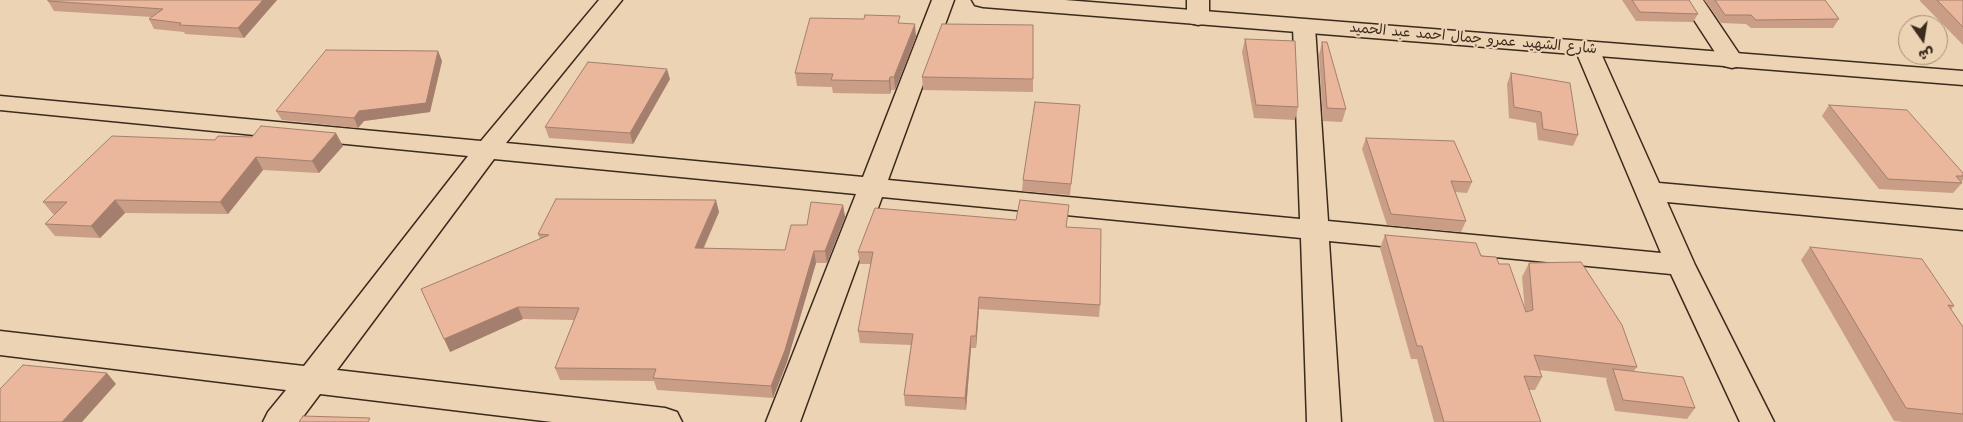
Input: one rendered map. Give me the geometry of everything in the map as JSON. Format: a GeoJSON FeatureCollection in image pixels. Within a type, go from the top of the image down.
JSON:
{"type":"FeatureCollection","features":[{"type":"Feature","properties":{"kind":"street"},"geometry":{"type":"LineString","coordinates":[[280,422],[488,150],[611,0]]}},
{"type":"Feature","properties":{"kind":"street"},"geometry":{"type":"LineString","coordinates":[[783,422],[943,0]]}},
{"type":"Feature","properties":{"kind":"street","name":"شارع الشهيد عمرو جمال احمد عبد الحميد"},"geometry":{"type":"LineString","coordinates":[[983,0],[1198,9],[1304,27],[1963,78]]}},
{"type":"Feature","properties":{"kind":"street"},"geometry":{"type":"LineString","coordinates":[[1692,0],[1732,60]]}},
{"type":"Feature","properties":{"kind":"street"},"geometry":{"type":"LineString","coordinates":[[1304,27],[1324,422]]}},
{"type":"Feature","properties":{"kind":"street"},"geometry":{"type":"LineString","coordinates":[[1587,49],[1681,265],[1757,422]]}},
{"type":"Feature","properties":{"kind":"street"},"geometry":{"type":"LineString","coordinates":[[0,103],[1681,265]]}},
{"type":"Feature","properties":{"kind":"street"},"geometry":{"type":"LineString","coordinates":[[1650,191],[1963,220]]}},
{"type":"Feature","properties":{"kind":"street"},"geometry":{"type":"LineString","coordinates":[[0,343],[311,382],[664,422]]}},
{"type":"Feature","properties":{"kind":"building"},"geometry":{"type":"Polygon","coordinates":[[[48,0],[263,0],[238,28],[179,25],[181,23],[149,19],[163,9],[48,0]]]}},
{"type":"Feature","properties":{"kind":"building"},"geometry":{"type":"Polygon","coordinates":[[[1632,0],[1689,0],[1698,14],[1640,12],[1632,0]]]}},
{"type":"Feature","properties":{"kind":"building"},"geometry":{"type":"Polygon","coordinates":[[[1715,0],[1825,0],[1839,19],[1756,20],[1751,15],[1725,15],[1715,0]]]}},
{"type":"Feature","properties":{"kind":"building"},"geometry":{"type":"Polygon","coordinates":[[[1937,0],[1963,0],[1963,27],[1937,0]]]}},
{"type":"Feature","properties":{"kind":"building"},"geometry":{"type":"Polygon","coordinates":[[[865,15],[900,16],[898,23],[915,24],[894,77],[890,77],[889,81],[831,80],[833,74],[795,73],[810,18],[864,19],[865,15]]]}},
{"type":"Feature","properties":{"kind":"building"},"geometry":{"type":"Polygon","coordinates":[[[942,24],[1033,25],[1033,79],[922,77],[942,24]]]}},
{"type":"Feature","properties":{"kind":"building"},"geometry":{"type":"Polygon","coordinates":[[[1245,39],[1295,41],[1298,107],[1256,105],[1245,39]]]}},
{"type":"Feature","properties":{"kind":"building"},"geometry":{"type":"Polygon","coordinates":[[[1322,42],[1327,42],[1346,109],[1327,108],[1322,42]]]}},
{"type":"Feature","properties":{"kind":"building"},"geometry":{"type":"Polygon","coordinates":[[[326,50],[438,51],[426,103],[359,111],[354,118],[276,111],[326,50]]]}},
{"type":"Feature","properties":{"kind":"building"},"geometry":{"type":"Polygon","coordinates":[[[588,62],[667,69],[630,133],[545,127],[588,62]]]}},
{"type":"Feature","properties":{"kind":"building"},"geometry":{"type":"Polygon","coordinates":[[[1511,73],[1570,83],[1578,135],[1543,129],[1541,112],[1514,107],[1511,73]]]}},
{"type":"Feature","properties":{"kind":"building"},"geometry":{"type":"Polygon","coordinates":[[[1035,102],[1080,105],[1071,184],[1023,180],[1035,102]]]}},
{"type":"Feature","properties":{"kind":"building"},"geometry":{"type":"Polygon","coordinates":[[[1829,105],[1907,110],[1963,173],[1963,176],[1956,176],[1962,183],[1888,179],[1829,105]]]}},
{"type":"Feature","properties":{"kind":"building"},"geometry":{"type":"Polygon","coordinates":[[[261,126],[336,133],[312,161],[256,157],[220,202],[115,200],[91,226],[45,224],[67,202],[43,202],[112,136],[215,140],[218,136],[252,137],[261,126]]]}},
{"type":"Feature","properties":{"kind":"building"},"geometry":{"type":"Polygon","coordinates":[[[1366,138],[1454,141],[1472,182],[1451,181],[1466,221],[1391,214],[1366,138]]]}},
{"type":"Feature","properties":{"kind":"building"},"geometry":{"type":"Polygon","coordinates":[[[556,199],[716,200],[695,248],[785,250],[791,225],[807,225],[811,202],[843,205],[825,251],[814,251],[785,350],[771,386],[653,378],[656,369],[555,368],[579,308],[518,307],[444,339],[421,289],[549,235],[538,234],[556,199]]]}},
{"type":"Feature","properties":{"kind":"building"},"geometry":{"type":"Polygon","coordinates":[[[1020,200],[1069,205],[1066,227],[1101,229],[1100,305],[979,297],[976,336],[971,336],[965,398],[904,395],[913,334],[858,331],[873,252],[858,252],[875,208],[1016,220],[1020,200]]]}},
{"type":"Feature","properties":{"kind":"building"},"geometry":{"type":"Polygon","coordinates":[[[1385,235],[1476,243],[1481,256],[1496,257],[1499,264],[1509,264],[1526,312],[1533,310],[1529,263],[1581,262],[1622,325],[1637,367],[1534,355],[1542,377],[1524,376],[1541,422],[1444,422],[1422,346],[1417,346],[1385,235]]]}},
{"type":"Feature","properties":{"kind":"building"},"geometry":{"type":"Polygon","coordinates":[[[1810,247],[1922,259],[1954,306],[1948,305],[1963,327],[1963,414],[1906,408],[1810,247]]]}},
{"type":"Feature","properties":{"kind":"building"},"geometry":{"type":"Polygon","coordinates":[[[23,365],[107,373],[62,422],[0,422],[0,389],[23,365]]]}},
{"type":"Feature","properties":{"kind":"building"},"geometry":{"type":"Polygon","coordinates":[[[1613,369],[1683,377],[1695,408],[1623,400],[1613,369]]]}},
{"type":"Feature","properties":{"kind":"building"},"geometry":{"type":"Polygon","coordinates":[[[303,416],[370,418],[368,422],[299,422],[303,416]]]}}]}
